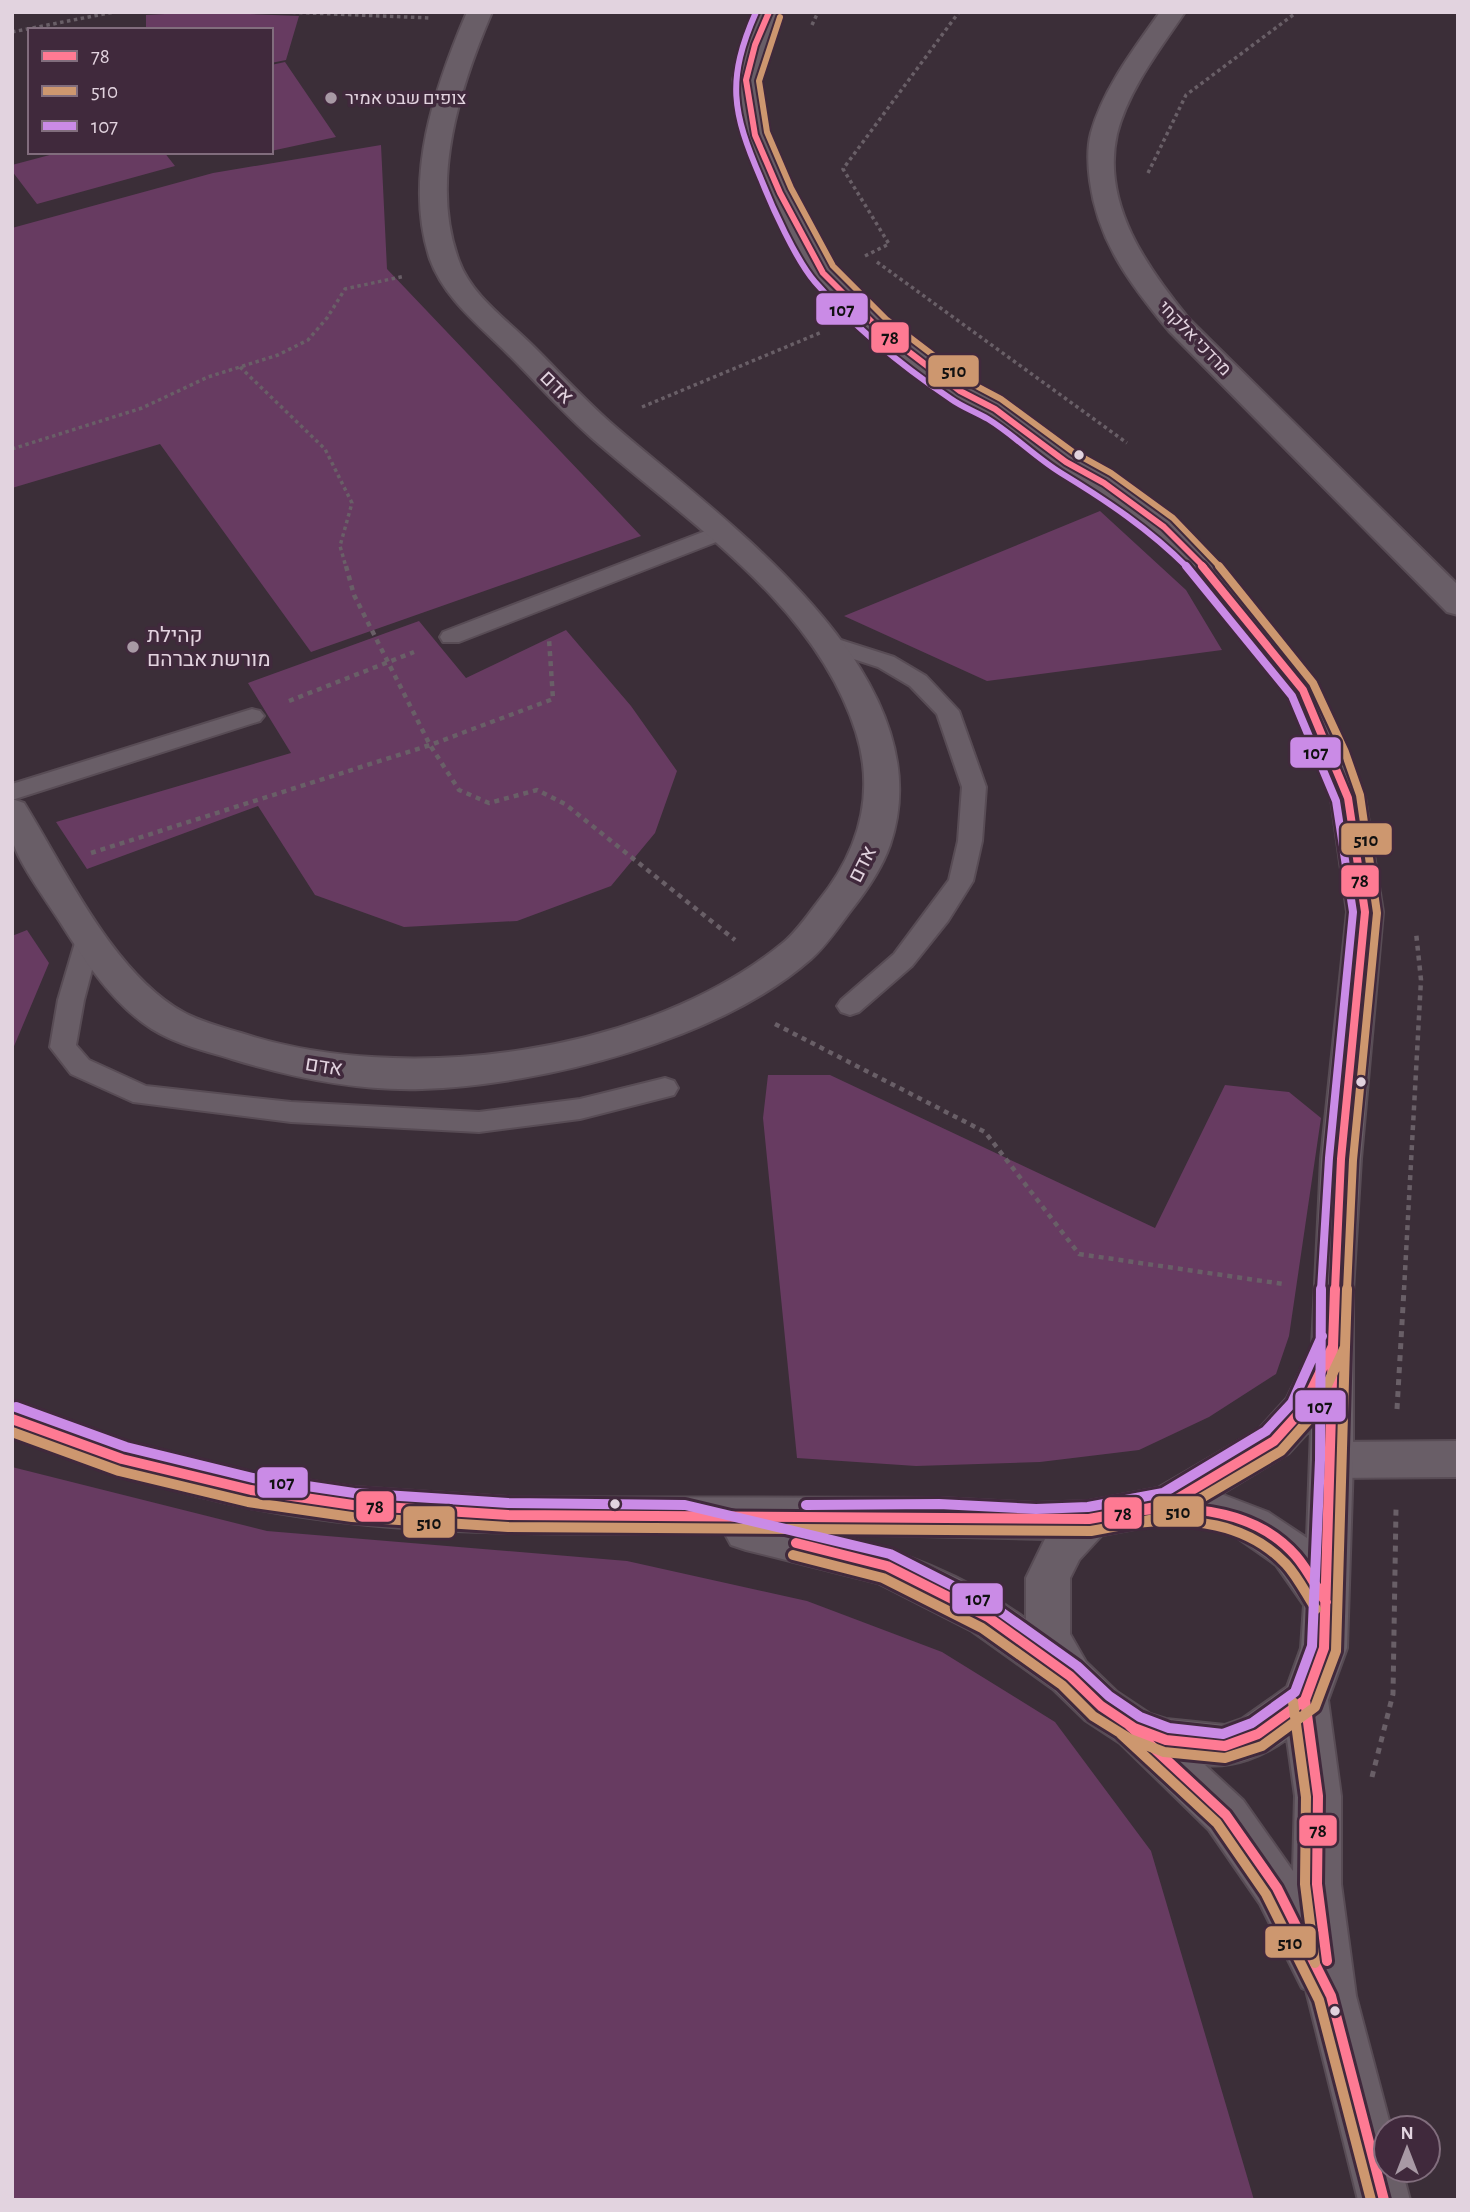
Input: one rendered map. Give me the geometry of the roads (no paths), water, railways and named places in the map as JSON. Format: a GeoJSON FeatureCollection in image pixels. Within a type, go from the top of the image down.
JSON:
{"type":"FeatureCollection","features":[{"type":"Feature","properties":{"kind":"street"},"geometry":{"type":"LineString","coordinates":[[769,12],[755,45],[746,80],[755,135],[780,193],[823,273],[879,329],[960,391],[995,409],[1066,462],[1104,483],[1164,527],[1201,564],[1303,690],[1333,755],[1348,798],[1365,912],[1341,1159],[1333,1292],[1332,1460],[1324,1648],[1305,1700],[1318,1796],[1317,1884],[1331,1996],[1384,2200]]}},
{"type":"Feature","properties":{"kind":"street","name":"מרדכי אלקחי"},"geometry":{"type":"LineString","coordinates":[[1173,12],[1137,64],[1103,135],[1103,169],[1108,214],[1123,250],[1145,284],[1179,324],[1458,605]]}},
{"type":"Feature","properties":{"kind":"street","name":"אדם"},"geometry":{"type":"LineString","coordinates":[[12,811],[89,936],[126,984],[162,1018],[257,1053],[330,1069],[418,1076],[507,1066],[587,1050],[635,1035],[741,990],[801,948],[849,890],[876,836],[881,784],[875,734],[849,678],[825,642],[777,586],[720,532],[596,426],[470,298],[447,267],[438,235],[434,166],[439,131],[479,16]]}},
{"type":"Feature","properties":{"kind":"street"},"geometry":{"type":"LineString","coordinates":[[1167,1505],[1274,1441],[1302,1410],[1334,1346]]}},
{"type":"Feature","properties":{"kind":"street"},"geometry":{"type":"LineString","coordinates":[[12,1419],[122,1459],[251,1490],[354,1505],[508,1515],[683,1517],[1089,1519],[1167,1505],[1219,1511],[1253,1525],[1292,1552],[1326,1602]]}},
{"type":"Feature","properties":{"kind":"street"},"geometry":{"type":"LineString","coordinates":[[1332,1460],[1458,1460]]}},
{"type":"Feature","properties":{"kind":"street"},"geometry":{"type":"LineString","coordinates":[[683,1517],[887,1566],[988,1617],[1070,1676],[1101,1706],[1134,1728],[1226,1815],[1277,1888],[1331,1996]]}},
{"type":"Feature","properties":{"kind":"street"},"geometry":{"type":"LineString","coordinates":[[1070,1676],[1048,1636],[1048,1578],[1063,1547],[1089,1519]]}},
{"type":"Feature","properties":{"kind":"street"},"geometry":{"type":"LineString","coordinates":[[1134,1728],[1166,1740],[1225,1746],[1258,1734],[1305,1700]]}},
{"type":"Feature","properties":{"kind":"lane"},"geometry":{"type":"LineString","coordinates":[[451,637],[720,532]]}},
{"type":"Feature","properties":{"kind":"lane"},"geometry":{"type":"LineString","coordinates":[[825,642],[886,662],[918,681],[948,712],[974,787],[970,841],[961,881],[939,915],[903,960],[850,1006]]}},
{"type":"Feature","properties":{"kind":"lane"},"geometry":{"type":"LineString","coordinates":[[12,792],[252,716]]}},
{"type":"Feature","properties":{"kind":"lane"},"geometry":{"type":"LineString","coordinates":[[89,936],[71,1000],[63,1046],[80,1067],[142,1095],[291,1112],[479,1122],[580,1109],[665,1088]]}},
{"type":"Feature","properties":{"kind":"place","name":"צופים שבט אמיר"},"geometry":{"type":"Point","coordinates":[331,98]}},
{"type":"Feature","properties":{"kind":"place","name":"קהילת מורשת אברהם"},"geometry":{"type":"Point","coordinates":[133,647]}}]}
